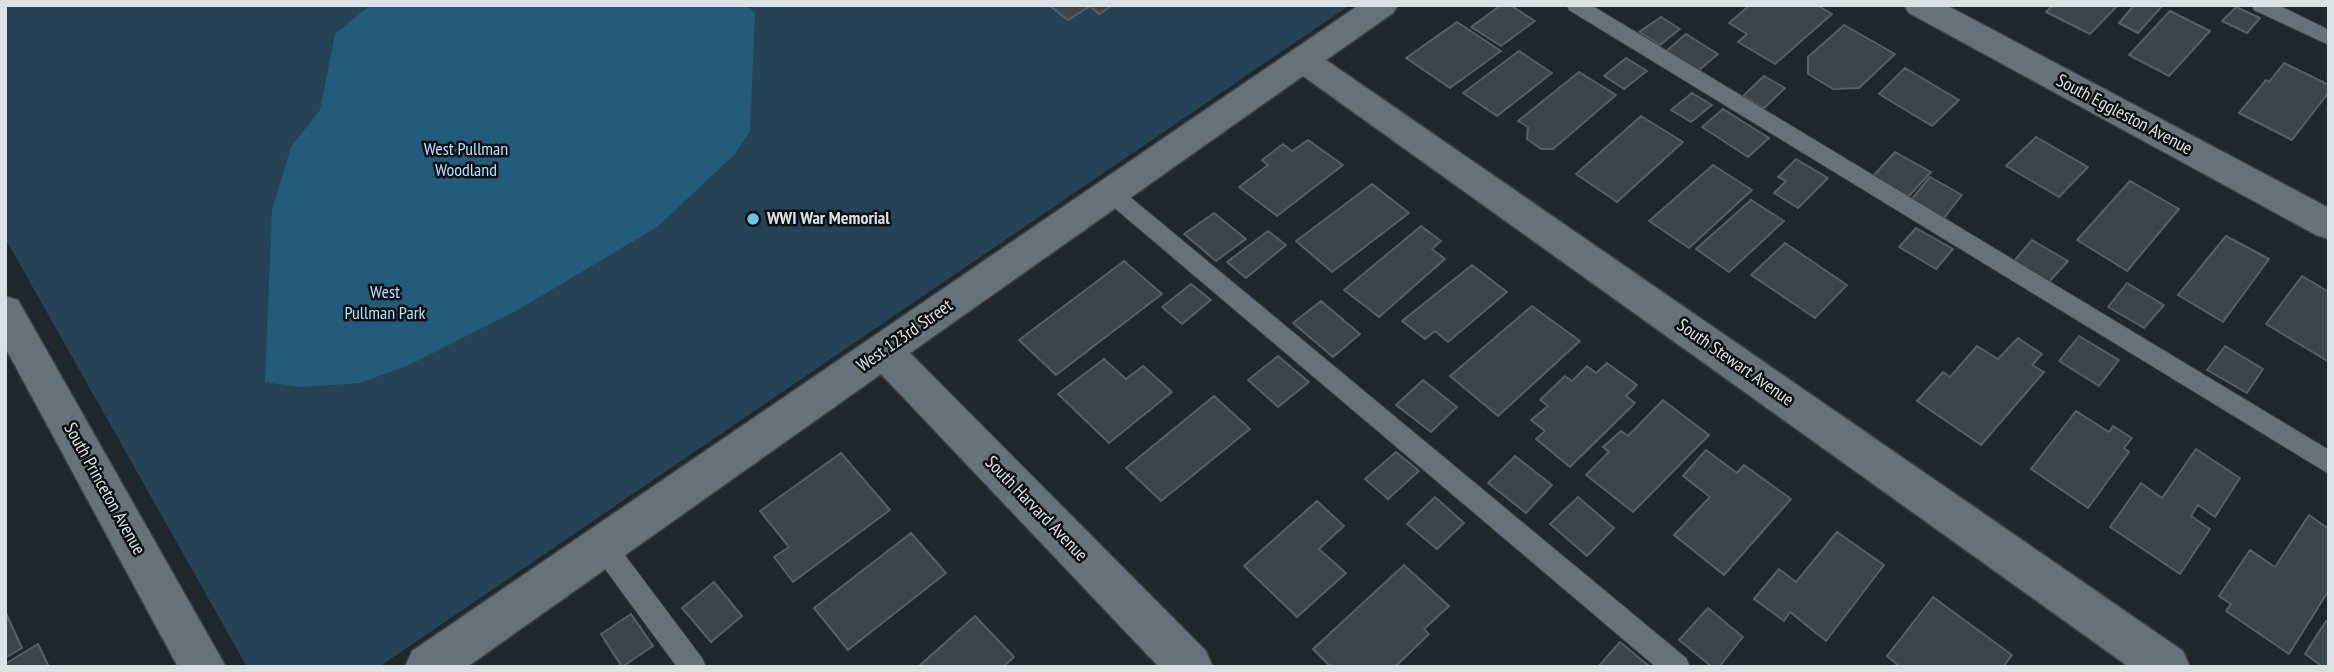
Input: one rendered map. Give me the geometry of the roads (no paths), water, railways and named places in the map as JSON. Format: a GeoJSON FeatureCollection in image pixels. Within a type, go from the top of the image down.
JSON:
{"type":"FeatureCollection","features":[{"type":"Feature","properties":{"kind":"street","name":"West 123rd Street"},"geometry":{"type":"LineString","coordinates":[[428,667],[1382,5]]}},
{"type":"Feature","properties":{"kind":"street","name":"South Eggleston Avenue"},"geometry":{"type":"LineString","coordinates":[[1920,5],[2329,225]]}},
{"type":"Feature","properties":{"kind":"street","name":"South Stewart Avenue"},"geometry":{"type":"LineString","coordinates":[[1303,60],[2167,667]]}},
{"type":"Feature","properties":{"kind":"street","name":"South Princeton Avenue"},"geometry":{"type":"LineString","coordinates":[[5,311],[203,667]]}},
{"type":"Feature","properties":{"kind":"street","name":"South Harvard Avenue"},"geometry":{"type":"LineString","coordinates":[[883,351],[1190,667]]}},
{"type":"Feature","properties":{"kind":"lane"},"geometry":{"type":"LineString","coordinates":[[1576,5],[2329,463]]}},
{"type":"Feature","properties":{"kind":"lane"},"geometry":{"type":"LineString","coordinates":[[2260,5],[2329,38]]}},
{"type":"Feature","properties":{"kind":"lane"},"geometry":{"type":"LineString","coordinates":[[1111,193],[1677,667]]}},
{"type":"Feature","properties":{"kind":"lane"},"geometry":{"type":"LineString","coordinates":[[603,546],[693,667]]}},
{"type":"Feature","properties":{"kind":"place","name":"WWI War Memorial"},"geometry":{"type":"Point","coordinates":[753,219]}},
{"type":"Feature","properties":{"kind":"park label","name":"West Pullman Woodland"},"geometry":{"type":"Point","coordinates":[466,160]}},
{"type":"Feature","properties":{"kind":"park label","name":"West Pullman Park"},"geometry":{"type":"Point","coordinates":[385,303]}}]}
